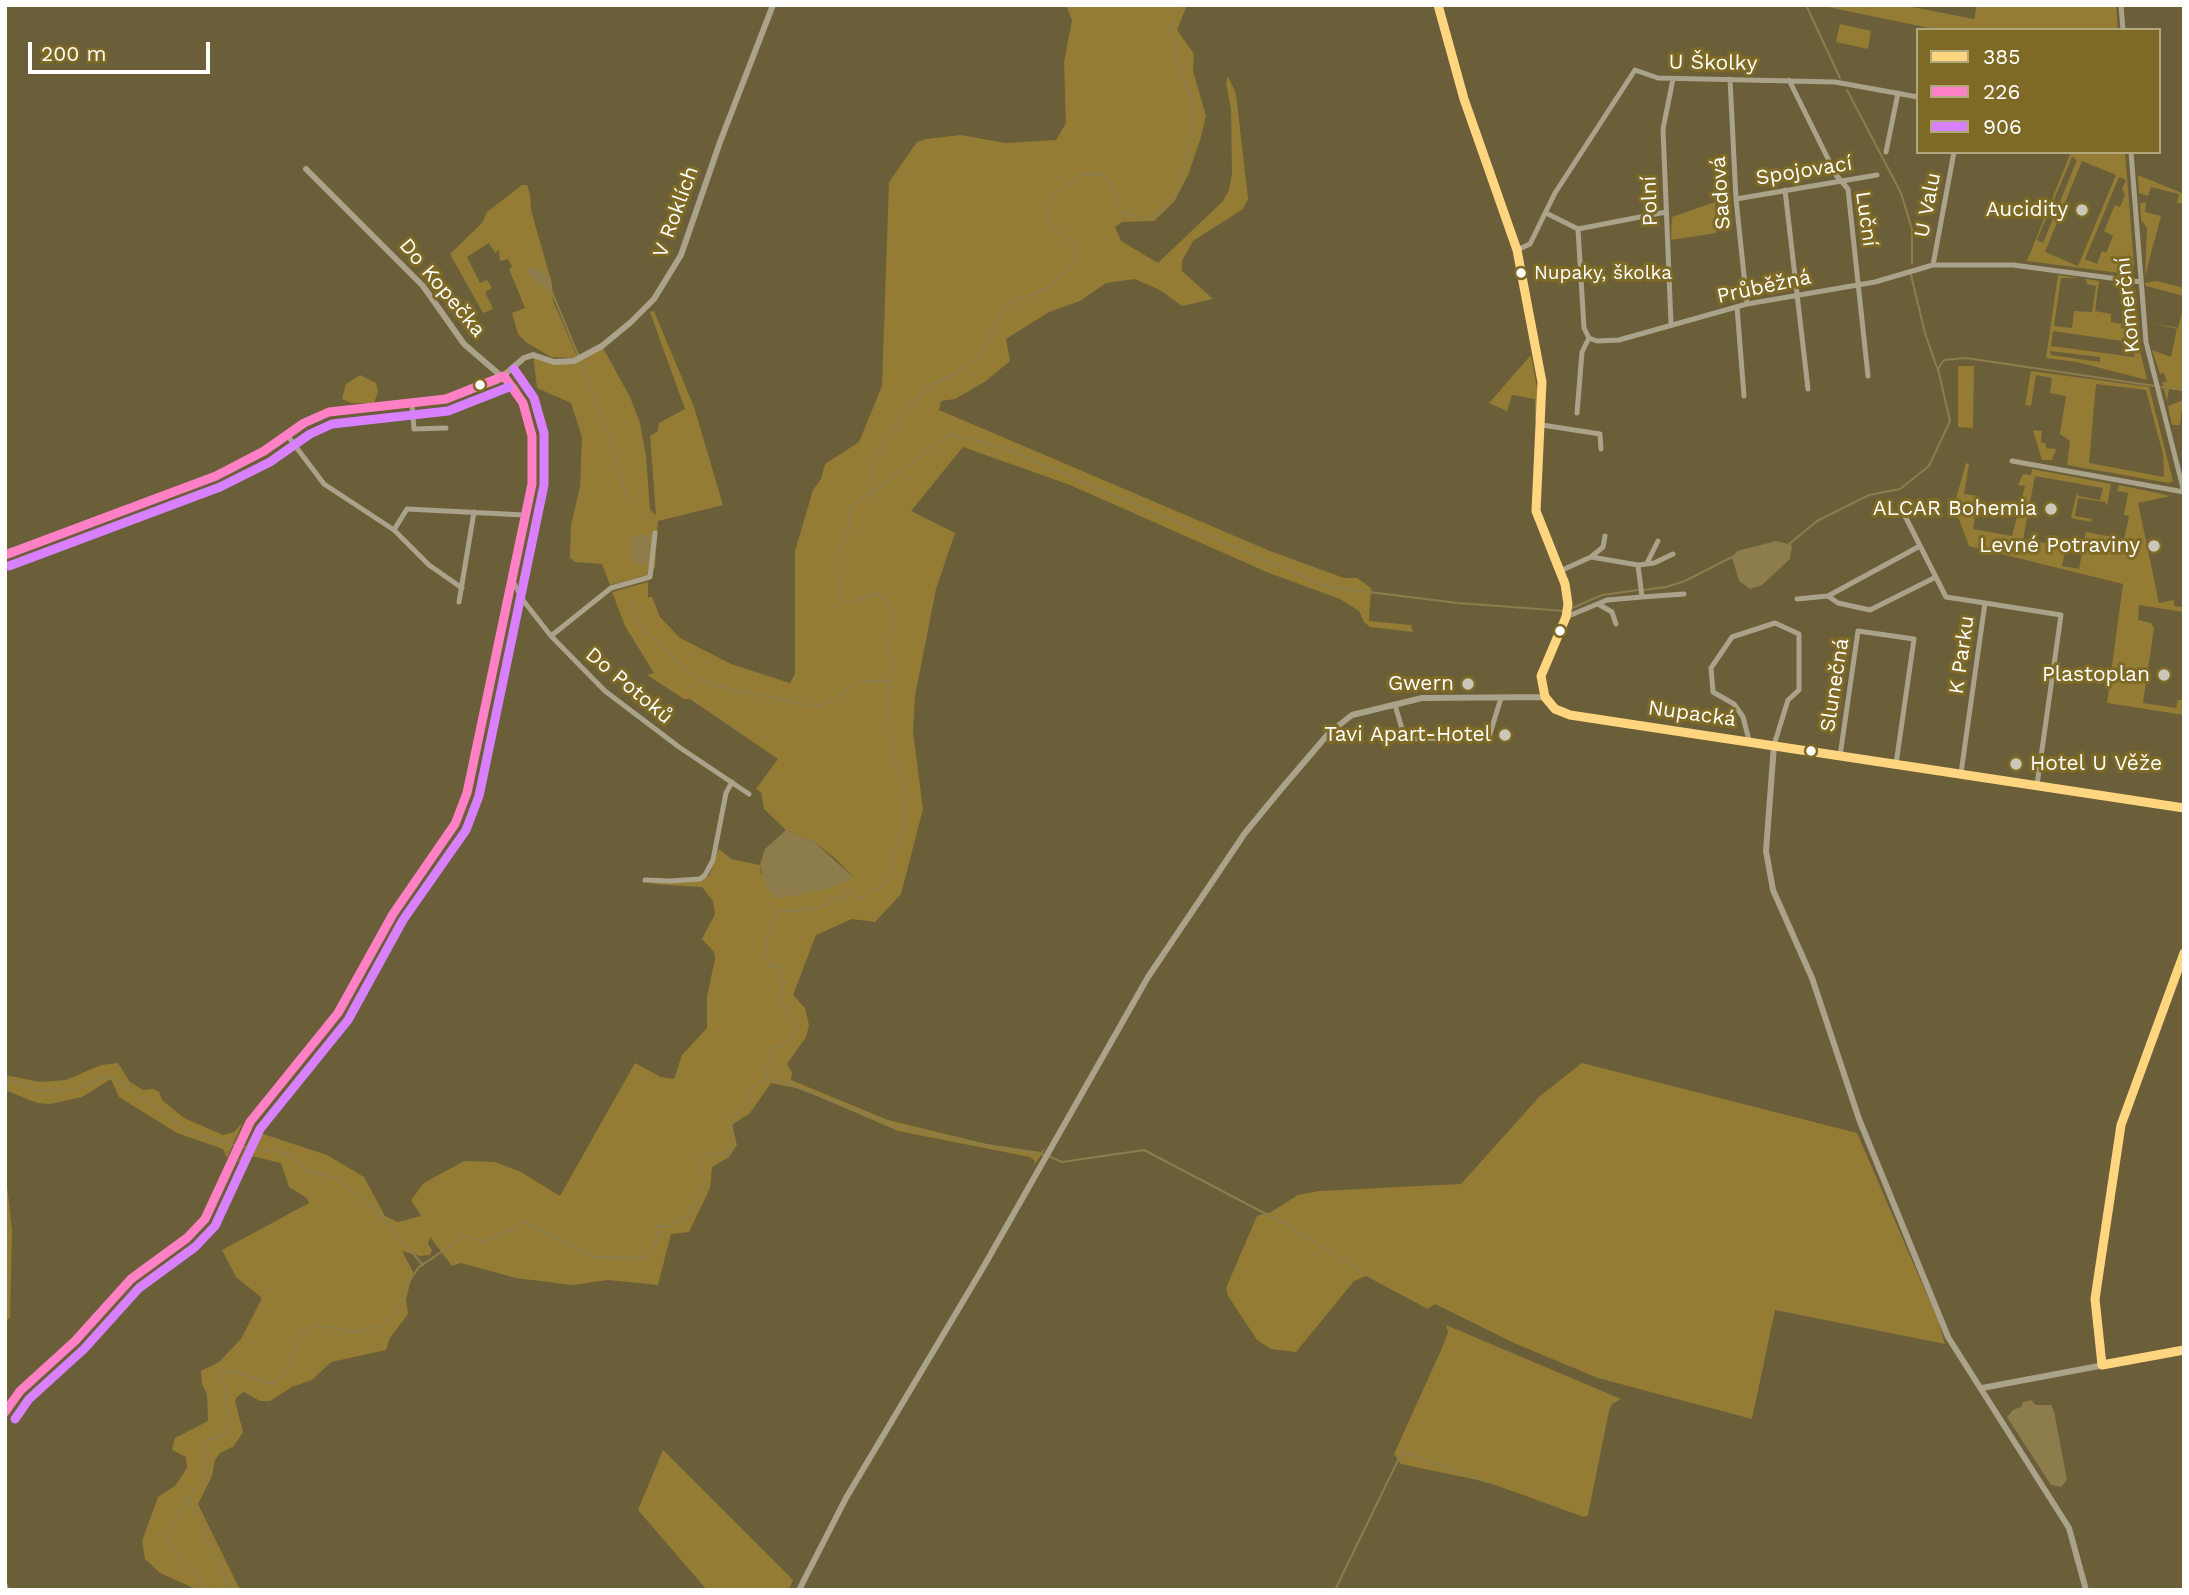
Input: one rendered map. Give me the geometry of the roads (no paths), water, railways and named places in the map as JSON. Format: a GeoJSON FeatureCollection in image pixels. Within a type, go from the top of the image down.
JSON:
{"type":"FeatureCollection","features":[{"type":"Feature","properties":{"kind":"street","name":"V Roklích"},"geometry":{"type":"LineString","coordinates":[[5,555],[216,477],[264,452],[287,435],[329,412],[412,405],[469,392],[504,376],[518,362],[533,355],[554,362],[580,358],[631,322],[670,276],[681,254],[720,142],[773,5]]}},
{"type":"Feature","properties":{"kind":"street"},"geometry":{"type":"LineString","coordinates":[[2121,5],[2123,28]]}},
{"type":"Feature","properties":{"kind":"street"},"geometry":{"type":"LineString","coordinates":[[799,1590],[822,1541],[901,1402],[984,1266],[1147,977],[1245,833],[1329,733],[1352,715],[1422,698],[1545,697],[1541,676],[1567,615],[1568,604],[1560,571],[1536,511],[1536,465],[1542,425],[1542,382],[1517,250],[1497,199],[1438,8]]}},
{"type":"Feature","properties":{"kind":"street","name":"U Školky"},"geometry":{"type":"LineString","coordinates":[[1546,213],[1635,70],[1650,77],[1835,82],[1898,93]]}},
{"type":"Feature","properties":{"kind":"street","name":"Polní"},"geometry":{"type":"LineString","coordinates":[[1671,324],[1663,129],[1673,79]]}},
{"type":"Feature","properties":{"kind":"street","name":"Sadová"},"geometry":{"type":"LineString","coordinates":[[1730,79],[1736,199],[1747,304]]}},
{"type":"Feature","properties":{"kind":"street","name":"Luční"},"geometry":{"type":"LineString","coordinates":[[1789,80],[1835,172],[1848,188],[1868,376]]}},
{"type":"Feature","properties":{"kind":"street"},"geometry":{"type":"LineString","coordinates":[[1886,152],[1898,93],[1916,97]]}},
{"type":"Feature","properties":{"kind":"street","name":"U Valu"},"geometry":{"type":"LineString","coordinates":[[1933,265],[1954,154]]}},
{"type":"Feature","properties":{"kind":"street","name":"Komerční"},"geometry":{"type":"LineString","coordinates":[[2012,461],[2184,492],[2149,357],[2131,154]]}},
{"type":"Feature","properties":{"kind":"street","name":"Do Kopečka"},"geometry":{"type":"LineString","coordinates":[[5,1412],[20,1391],[75,1341],[131,1279],[197,1229],[216,1198],[250,1122],[338,1013],[393,914],[455,824],[467,793],[532,484],[532,436],[523,403],[504,376],[464,344],[423,286],[306,169]]}},
{"type":"Feature","properties":{"kind":"street","name":"Spojovací"},"geometry":{"type":"LineString","coordinates":[[1736,199],[1877,175]]}},
{"type":"Feature","properties":{"kind":"street"},"geometry":{"type":"LineString","coordinates":[[1785,190],[1808,389]]}},
{"type":"Feature","properties":{"kind":"street"},"geometry":{"type":"LineString","coordinates":[[1517,250],[1530,244],[1546,213],[1578,229],[1665,212]]}},
{"type":"Feature","properties":{"kind":"street"},"geometry":{"type":"LineString","coordinates":[[1577,413],[1581,352],[1589,338],[1584,328],[1578,229]]}},
{"type":"Feature","properties":{"kind":"street","name":"Průběžná"},"geometry":{"type":"LineString","coordinates":[[1589,338],[1619,340],[1747,304],[1859,285],[1933,265],[2027,266],[2141,282]]}},
{"type":"Feature","properties":{"kind":"street"},"geometry":{"type":"LineString","coordinates":[[1737,307],[1744,396]]}},
{"type":"Feature","properties":{"kind":"street"},"geometry":{"type":"LineString","coordinates":[[412,405],[414,429],[446,428]]}},
{"type":"Feature","properties":{"kind":"street"},"geometry":{"type":"LineString","coordinates":[[1542,425],[1600,434],[1601,449]]}},
{"type":"Feature","properties":{"kind":"street"},"geometry":{"type":"LineString","coordinates":[[287,435],[324,484],[394,530],[429,565],[461,588]]}},
{"type":"Feature","properties":{"kind":"street"},"geometry":{"type":"LineString","coordinates":[[394,530],[407,509],[524,515]]}},
{"type":"Feature","properties":{"kind":"street"},"geometry":{"type":"LineString","coordinates":[[459,602],[474,512]]}},
{"type":"Feature","properties":{"kind":"street","name":"K Parku"},"geometry":{"type":"LineString","coordinates":[[1905,516],[1946,597],[1985,603],[1961,773]]}},
{"type":"Feature","properties":{"kind":"street"},"geometry":{"type":"LineString","coordinates":[[551,636],[611,588],[650,577],[655,533]]}},
{"type":"Feature","properties":{"kind":"street"},"geometry":{"type":"LineString","coordinates":[[1560,571],[1591,557],[1603,547],[1605,536]]}},
{"type":"Feature","properties":{"kind":"street"},"geometry":{"type":"LineString","coordinates":[[1647,563],[1658,541]]}},
{"type":"Feature","properties":{"kind":"street"},"geometry":{"type":"LineString","coordinates":[[1797,599],[1828,596],[1920,546]]}},
{"type":"Feature","properties":{"kind":"street"},"geometry":{"type":"LineString","coordinates":[[1591,557],[1638,565],[1674,554]]}},
{"type":"Feature","properties":{"kind":"street"},"geometry":{"type":"LineString","coordinates":[[1638,565],[1642,596]]}},
{"type":"Feature","properties":{"kind":"street"},"geometry":{"type":"LineString","coordinates":[[1828,596],[1838,603],[1870,610],[1936,577]]}},
{"type":"Feature","properties":{"kind":"street","name":"Do Potoků"},"geometry":{"type":"LineString","coordinates":[[512,579],[522,599],[551,636],[605,691],[749,794]]}},
{"type":"Feature","properties":{"kind":"street"},"geometry":{"type":"LineString","coordinates":[[1567,615],[1608,600],[1684,594]]}},
{"type":"Feature","properties":{"kind":"street"},"geometry":{"type":"LineString","coordinates":[[1985,603],[2061,615],[2037,785]]}},
{"type":"Feature","properties":{"kind":"street"},"geometry":{"type":"LineString","coordinates":[[1598,604],[1612,612],[1616,624]]}},
{"type":"Feature","properties":{"kind":"street"},"geometry":{"type":"LineString","coordinates":[[1749,740],[1743,716],[1734,704],[1713,692],[1711,667],[1732,637],[1775,623],[1799,634],[1799,690],[1788,700],[1774,745],[1766,851],[1773,890],[1812,978],[1852,1101],[1948,1337],[2054,1500],[2074,1543],[2087,1590]]}},
{"type":"Feature","properties":{"kind":"street","name":"Slunečná"},"geometry":{"type":"LineString","coordinates":[[1840,756],[1858,631],[1914,639],[1896,764]]}},
{"type":"Feature","properties":{"kind":"street","name":"Nupacká"},"geometry":{"type":"LineString","coordinates":[[1545,697],[1555,709],[1570,715],[2184,808]]}},
{"type":"Feature","properties":{"kind":"street"},"geometry":{"type":"LineString","coordinates":[[1395,705],[1405,739],[1489,737],[1500,698]]}},
{"type":"Feature","properties":{"kind":"street"},"geometry":{"type":"LineString","coordinates":[[645,880],[670,881],[701,878],[705,875],[713,860],[723,805],[732,782]]}},
{"type":"Feature","properties":{"kind":"street"},"geometry":{"type":"LineString","coordinates":[[2102,1365],[2095,1299],[2121,1125],[2184,952]]}},
{"type":"Feature","properties":{"kind":"street"},"geometry":{"type":"LineString","coordinates":[[1982,1388],[2184,1350]]}},
{"type":"Feature","properties":{"kind":"waterway"},"geometry":{"type":"LineString","coordinates":[[211,1590],[169,1547],[167,1539],[179,1510],[204,1480],[205,1441],[225,1434],[229,1426],[223,1373],[235,1372],[273,1384],[287,1372],[301,1333],[315,1325],[356,1332],[381,1326],[397,1313],[409,1281],[419,1267],[465,1236],[480,1241],[487,1240],[512,1230],[522,1221],[592,1257],[647,1258],[660,1236],[657,1225],[669,1227],[689,1216],[705,1181],[701,1168],[702,1158],[708,1154],[726,1154],[730,1150],[732,1122],[748,1101],[748,1090],[765,1079],[774,1047],[793,1038],[796,1029],[795,1022],[781,1002],[784,982],[780,966],[769,967],[766,941],[777,912],[819,908],[837,898],[846,899],[847,891],[857,898],[865,898],[872,888],[881,889],[891,877],[893,852],[902,834],[907,795],[892,752],[888,691],[893,657],[888,650],[893,622],[890,605],[876,593],[849,603],[840,597],[837,556],[849,529],[850,508],[869,495],[870,467],[913,402],[932,384],[959,372],[981,355],[1000,314],[1015,301],[1044,290],[1074,264],[1074,245],[1050,224],[1048,216],[1050,203],[1058,192],[1080,175],[1100,174],[1111,181],[1121,213],[1147,219],[1159,214],[1175,196],[1187,162],[1194,116],[1190,95],[1176,62],[1175,44],[1170,30],[1180,5]]}},
{"type":"Feature","properties":{"kind":"waterway"},"geometry":{"type":"LineString","coordinates":[[1806,5],[1840,78]]}},
{"type":"Feature","properties":{"kind":"waterway"},"geometry":{"type":"LineString","coordinates":[[1847,90],[1901,193],[1912,229],[1912,263]]}},
{"type":"Feature","properties":{"kind":"waterway"},"geometry":{"type":"LineString","coordinates":[[1911,275],[1925,333],[1937,368]]}},
{"type":"Feature","properties":{"kind":"waterway"},"geometry":{"type":"LineString","coordinates":[[551,290],[579,357]]}},
{"type":"Feature","properties":{"kind":"waterway"},"geometry":{"type":"LineString","coordinates":[[1788,545],[1817,521],[1869,495],[1900,489],[1929,466],[1950,421],[1938,369],[1944,360],[1966,358],[2155,386]]}},
{"type":"Feature","properties":{"kind":"waterway"},"geometry":{"type":"LineString","coordinates":[[581,362],[610,439],[627,499]]}},
{"type":"Feature","properties":{"kind":"waterway"},"geometry":{"type":"LineString","coordinates":[[2161,387],[2184,390]]}},
{"type":"Feature","properties":{"kind":"waterway"},"geometry":{"type":"LineString","coordinates":[[870,495],[950,434],[1004,448],[1328,587],[1458,603],[1565,611]]}},
{"type":"Feature","properties":{"kind":"waterway"},"geometry":{"type":"LineString","coordinates":[[1644,590],[1685,581],[1732,557]]}},
{"type":"Feature","properties":{"kind":"waterway"},"geometry":{"type":"LineString","coordinates":[[1570,609],[1602,595],[1638,590]]}},
{"type":"Feature","properties":{"kind":"waterway"},"geometry":{"type":"LineString","coordinates":[[630,602],[642,629],[698,679],[716,686],[818,707],[863,681],[889,681]]}},
{"type":"Feature","properties":{"kind":"waterway"},"geometry":{"type":"LineString","coordinates":[[5,1080],[21,1082],[37,1091],[72,1090],[105,1077],[116,1080],[189,1131],[236,1146]]}},
{"type":"Feature","properties":{"kind":"waterway"},"geometry":{"type":"LineString","coordinates":[[765,1079],[784,1082],[896,1126],[962,1141],[1045,1155]]}},
{"type":"Feature","properties":{"kind":"waterway"},"geometry":{"type":"LineString","coordinates":[[242,1147],[286,1153],[306,1170],[337,1179],[369,1203],[423,1265]]}},
{"type":"Feature","properties":{"kind":"waterway"},"geometry":{"type":"LineString","coordinates":[[1050,1157],[1062,1162],[1144,1150],[1287,1225],[1365,1274]]}},
{"type":"Feature","properties":{"kind":"waterway"},"geometry":{"type":"LineString","coordinates":[[1335,1590],[1402,1452],[1487,1482]]}},
{"type":"Feature","properties":{"kind":"waterway"},"geometry":{"type":"LineString","coordinates":[[188,1499],[231,1590]]}},
{"type":"Feature","properties":{"kind":"place","name":"Aucidity"},"geometry":{"type":"Point","coordinates":[2082,210]}},
{"type":"Feature","properties":{"kind":"place","name":"Nupaky, školka"},"geometry":{"type":"Point","coordinates":[1521,273]}},
{"type":"Feature","properties":{"kind":"place","name":"ALCAR Bohemia"},"geometry":{"type":"Point","coordinates":[2051,509]}},
{"type":"Feature","properties":{"kind":"place","name":"Levné Potraviny"},"geometry":{"type":"Point","coordinates":[2154,546]}},
{"type":"Feature","properties":{"kind":"place","name":"Plastoplan"},"geometry":{"type":"Point","coordinates":[2164,675]}},
{"type":"Feature","properties":{"kind":"place","name":"Gwern"},"geometry":{"type":"Point","coordinates":[1468,684]}},
{"type":"Feature","properties":{"kind":"place","name":"Tavi Apart-Hotel"},"geometry":{"type":"Point","coordinates":[1505,735]}},
{"type":"Feature","properties":{"kind":"place","name":"Hotel U Věže"},"geometry":{"type":"Point","coordinates":[2016,764]}}]}
